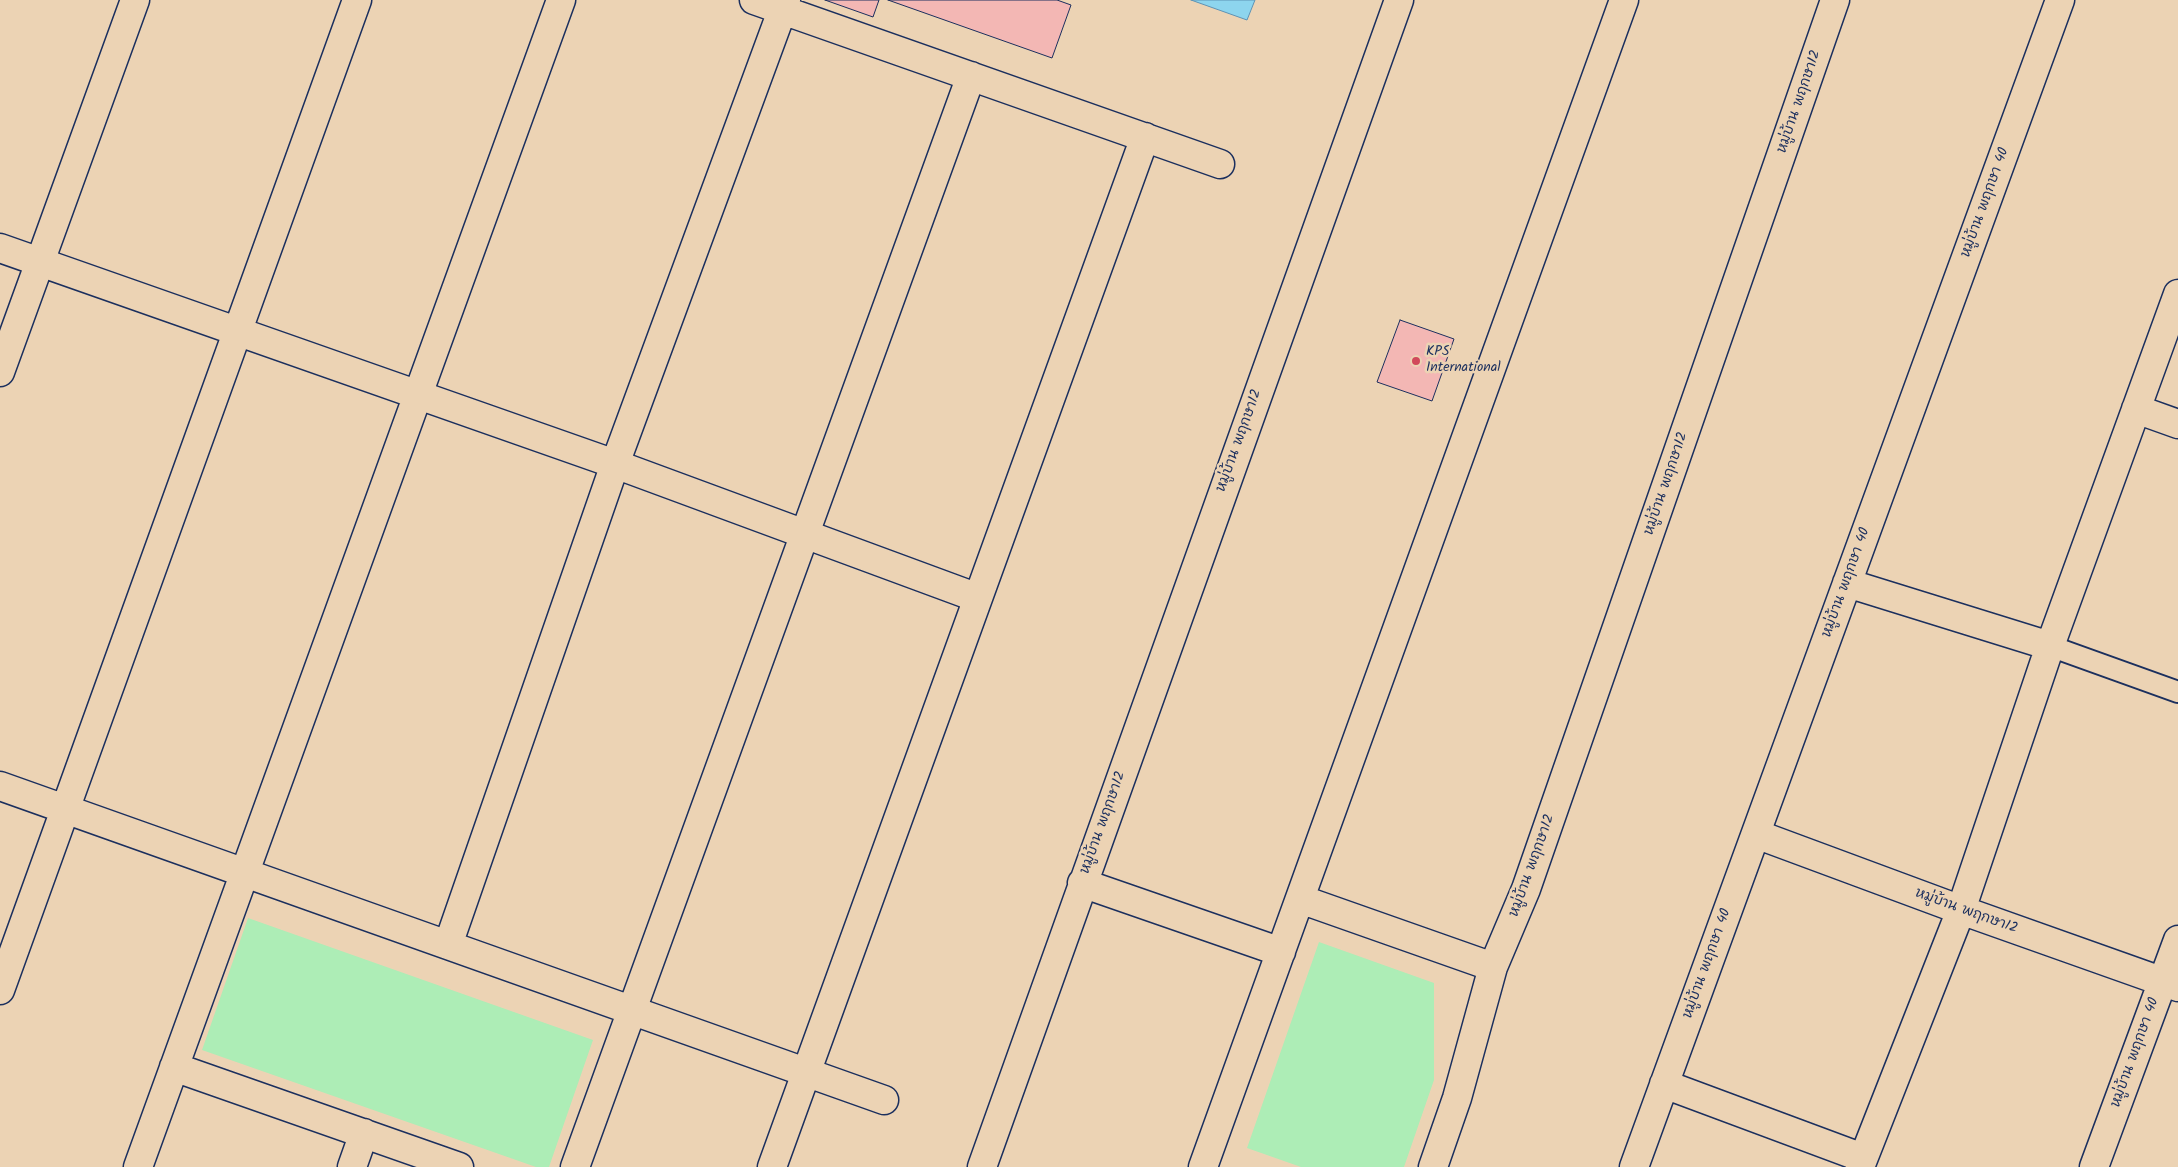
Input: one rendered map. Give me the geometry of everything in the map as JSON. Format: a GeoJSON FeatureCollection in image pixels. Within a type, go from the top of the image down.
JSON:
{"type":"FeatureCollection","features":[{"type":"Feature","properties":{"kind":"street"},"geometry":{"type":"LineString","coordinates":[[0,372],[135,0]]}},
{"type":"Feature","properties":{"kind":"street"},"geometry":{"type":"LineString","coordinates":[[0,990],[356,0]]}},
{"type":"Feature","properties":{"kind":"street"},"geometry":{"type":"LineString","coordinates":[[138,1167],[561,0]]}},
{"type":"Feature","properties":{"kind":"street"},"geometry":{"type":"LineString","coordinates":[[754,0],[784,4],[971,76],[1220,164]]}},
{"type":"Feature","properties":{"kind":"street","name":"หมู่บ้าน พฤกษา12"},"geometry":{"type":"LineString","coordinates":[[982,1167],[1398,0]]}},
{"type":"Feature","properties":{"kind":"street"},"geometry":{"type":"LineString","coordinates":[[1203,1167],[1624,0]]}},
{"type":"Feature","properties":{"kind":"street","name":"หมู่บ้าน พฤกษา12"},"geometry":{"type":"LineString","coordinates":[[1433,1167],[1456,1098],[1494,967],[1526,889],[1835,0]]}},
{"type":"Feature","properties":{"kind":"street","name":"หมู่บ้าน พฤกษา 40"},"geometry":{"type":"LineString","coordinates":[[1634,1167],[2060,0]]}},
{"type":"Feature","properties":{"kind":"street"},"geometry":{"type":"LineString","coordinates":[[448,945],[616,464],[784,4]]}},
{"type":"Feature","properties":{"kind":"street"},"geometry":{"type":"LineString","coordinates":[[574,1167],[971,76]]}},
{"type":"Feature","properties":{"kind":"street"},"geometry":{"type":"LineString","coordinates":[[772,1167],[1145,137]]}},
{"type":"Feature","properties":{"kind":"street"},"geometry":{"type":"LineString","coordinates":[[0,248],[616,464],[978,598]]}},
{"type":"Feature","properties":{"kind":"street"},"geometry":{"type":"LineString","coordinates":[[1664,1084],[1862,1163],[1961,910],[2050,646],[2178,294]]}},
{"type":"Feature","properties":{"kind":"street"},"geometry":{"type":"LineString","coordinates":[[2136,409],[2178,424]]}},
{"type":"Feature","properties":{"kind":"street"},"geometry":{"type":"LineString","coordinates":[[1847,583],[2050,646]]}},
{"type":"Feature","properties":{"kind":"street"},"geometry":{"type":"LineString","coordinates":[[0,786],[884,1100]]}},
{"type":"Feature","properties":{"kind":"street","name":"หมู่บ้าน พฤกษา12"},"geometry":{"type":"LineString","coordinates":[[1756,834],[1961,910],[2170,984]]}},
{"type":"Feature","properties":{"kind":"street","name":"หมู่บ้าน พฤกษา12"},"geometry":{"type":"LineString","coordinates":[[1082,883],[1280,952]]}},
{"type":"Feature","properties":{"kind":"street"},"geometry":{"type":"LineString","coordinates":[[1300,899],[1494,967]]}},
{"type":"Feature","properties":{"kind":"street","name":"หมู่บ้าน พฤกษา 40"},"geometry":{"type":"LineString","coordinates":[[2094,1167],[2170,984],[2178,940]]}},
{"type":"Feature","properties":{"kind":"street"},"geometry":{"type":"LineString","coordinates":[[174,1067],[459,1167]]}},
{"type":"Feature","properties":{"kind":"street"},"geometry":{"type":"LineString","coordinates":[[352,1167],[364,1134]]}},
{"type":"Feature","properties":{"kind":"lane"},"geometry":{"type":"LineString","coordinates":[[2050,646],[2178,692]]}},
{"type":"Feature","properties":{"kind":"green space"},"geometry":{"type":"Polygon","coordinates":[[[248,918],[593,1040],[549,1167],[536,1167],[202,1050],[248,918]]]}},
{"type":"Feature","properties":{"kind":"green space"},"geometry":{"type":"Polygon","coordinates":[[[1319,942],[1434,983],[1434,1080],[1404,1167],[1301,1167],[1247,1148],[1319,942]]]}},
{"type":"Feature","properties":{"kind":"water"},"geometry":{"type":"Polygon","coordinates":[[[1191,0],[1255,0],[1247,20],[1191,0]]]}},
{"type":"Feature","properties":{"kind":"building"},"geometry":{"type":"Polygon","coordinates":[[[825,0],[879,0],[873,17],[825,0]]]}},
{"type":"Feature","properties":{"kind":"building"},"geometry":{"type":"Polygon","coordinates":[[[888,0],[1057,0],[1071,5],[1052,58],[888,0]]]}},
{"type":"Feature","properties":{"kind":"building","name":"KPS International"},"geometry":{"type":"Polygon","coordinates":[[[1400,320],[1454,339],[1432,401],[1377,382],[1400,320]]]}},
{"type":"Feature","properties":{"kind":"place","name":"KPS International"},"geometry":{"type":"Point","coordinates":[1416,361]}}]}
